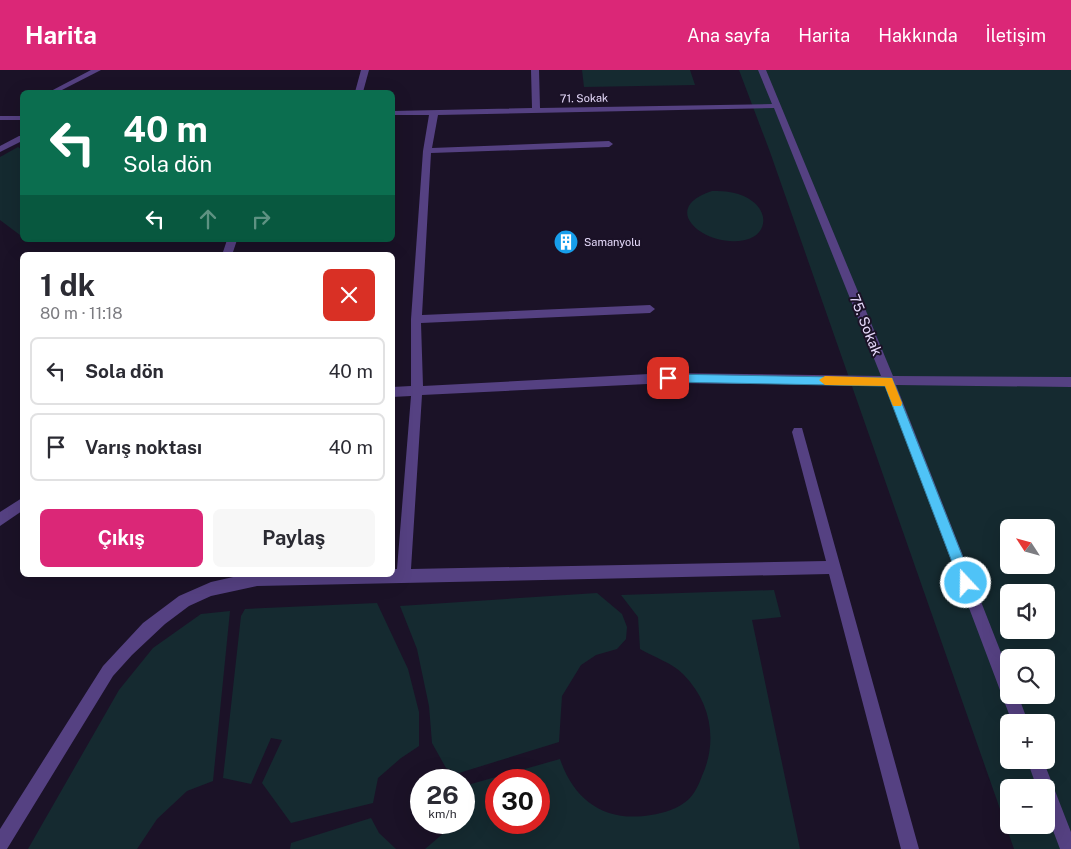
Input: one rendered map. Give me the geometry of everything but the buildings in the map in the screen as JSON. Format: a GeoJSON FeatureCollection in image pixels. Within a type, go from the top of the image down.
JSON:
{"type":"FeatureCollection","features":[{"type":"Feature","properties":{"kind":"street"},"geometry":{"type":"LineString","coordinates":[[57,90],[97,70]]}},
{"type":"Feature","properties":{"kind":"street"},"geometry":{"type":"LineString","coordinates":[[360,90],[365,70]]}},
{"type":"Feature","properties":{"kind":"street"},"geometry":{"type":"LineString","coordinates":[[535,70],[536,110]]}},
{"type":"Feature","properties":{"kind":"street","name":"75. Sokak"},"geometry":{"type":"LineString","coordinates":[[762,70],[889,381],[1000,671]]}},
{"type":"Feature","properties":{"kind":"street","name":"71. Sokak"},"geometry":{"type":"LineString","coordinates":[[395,113],[776,106]]}},
{"type":"Feature","properties":{"kind":"street"},"geometry":{"type":"LineString","coordinates":[[1,118],[20,109]]}},
{"type":"Feature","properties":{"kind":"street"},"geometry":{"type":"LineString","coordinates":[[403,577],[417,390],[416,319],[428,151],[434,112]]}},
{"type":"Feature","properties":{"kind":"street"},"geometry":{"type":"LineString","coordinates":[[1,118],[20,118]]}},
{"type":"Feature","properties":{"kind":"street"},"geometry":{"type":"LineString","coordinates":[[0,149],[20,139]]}},
{"type":"Feature","properties":{"kind":"street"},"geometry":{"type":"LineString","coordinates":[[428,151],[609,144]]}},
{"type":"Feature","properties":{"kind":"street"},"geometry":{"type":"LineString","coordinates":[[416,319],[650,309]]}},
{"type":"Feature","properties":{"kind":"street"},"geometry":{"type":"LineString","coordinates":[[395,392],[668,378],[1071,382]]}},
{"type":"Feature","properties":{"kind":"street"},"geometry":{"type":"LineString","coordinates":[[798,432],[910,849]]}},
{"type":"Feature","properties":{"kind":"street"},"geometry":{"type":"LineString","coordinates":[[0,520],[20,505]]}},
{"type":"Feature","properties":{"kind":"street"},"geometry":{"type":"LineString","coordinates":[[0,845],[108,671],[122,653],[175,609],[195,596],[214,588],[257,579],[834,567]]}},
{"type":"Feature","properties":{"kind":"street"},"geometry":{"type":"LineString","coordinates":[[1055,812],[1069,849]]}},
{"type":"Feature","properties":{"kind":"shaded area"},"geometry":{"type":"Polygon","coordinates":[[[582,70],[690,70],[695,85],[584,87],[582,70]]]}},
{"type":"Feature","properties":{"kind":"shaded area"},"geometry":{"type":"Polygon","coordinates":[[[739,70],[1071,70],[1071,849],[1014,849],[1009,834],[1055,834],[1055,779],[1000,779],[1000,809],[770,152],[739,70]]]}},
{"type":"Feature","properties":{"kind":"shaded area"},"geometry":{"type":"Polygon","coordinates":[[[18,147],[20,148],[20,235],[0,220],[0,157],[18,147]]]}},
{"type":"Feature","properties":{"kind":"shaded area"},"geometry":{"type":"Polygon","coordinates":[[[712,191],[738,194],[748,198],[757,206],[763,217],[763,223],[758,233],[745,240],[730,241],[716,239],[693,226],[688,217],[688,208],[696,199],[712,191]]]}},
{"type":"Feature","properties":{"kind":"shaded area"},"geometry":{"type":"Polygon","coordinates":[[[774,590],[781,617],[752,620],[800,849],[425,849],[443,834],[475,834],[475,783],[485,780],[485,834],[550,834],[550,769],[524,769],[560,759],[574,787],[594,806],[606,812],[620,816],[635,817],[656,814],[676,808],[691,797],[701,779],[710,749],[709,722],[706,709],[693,685],[679,670],[640,649],[638,617],[621,595],[774,590]]]}},
{"type":"Feature","properties":{"kind":"shaded area"},"geometry":{"type":"Polygon","coordinates":[[[597,593],[622,614],[627,627],[626,639],[617,649],[596,655],[581,665],[562,696],[559,742],[472,769],[449,769],[446,768],[432,743],[429,706],[417,649],[400,606],[597,593]]]}},
{"type":"Feature","properties":{"kind":"shaded area"},"geometry":{"type":"Polygon","coordinates":[[[377,603],[408,669],[419,712],[419,746],[401,758],[378,778],[373,803],[291,823],[262,783],[282,740],[271,738],[251,784],[223,778],[241,616],[245,609],[377,603]]]}},
{"type":"Feature","properties":{"kind":"shaded area"},"geometry":{"type":"Polygon","coordinates":[[[230,611],[213,781],[187,791],[157,819],[137,849],[28,849],[119,690],[153,648],[201,614],[230,611]]]}},
{"type":"Feature","properties":{"kind":"shaded area"},"geometry":{"type":"Polygon","coordinates":[[[371,818],[379,833],[396,849],[290,849],[291,843],[371,818]]]}},
{"type":"Feature","properties":{"kind":"slow traffic"},"geometry":{"type":"LineString","coordinates":[[825,380],[889,381],[897,403]]}},
{"type":"Feature","properties":{"kind":"place","name":"Samanyolu"},"geometry":{"type":"Point","coordinates":[566,242]}},
{"type":"Feature","properties":{"kind":"route"},"geometry":{"type":"LineString","coordinates":[[668,378],[889,381],[966,583]]}}]}
